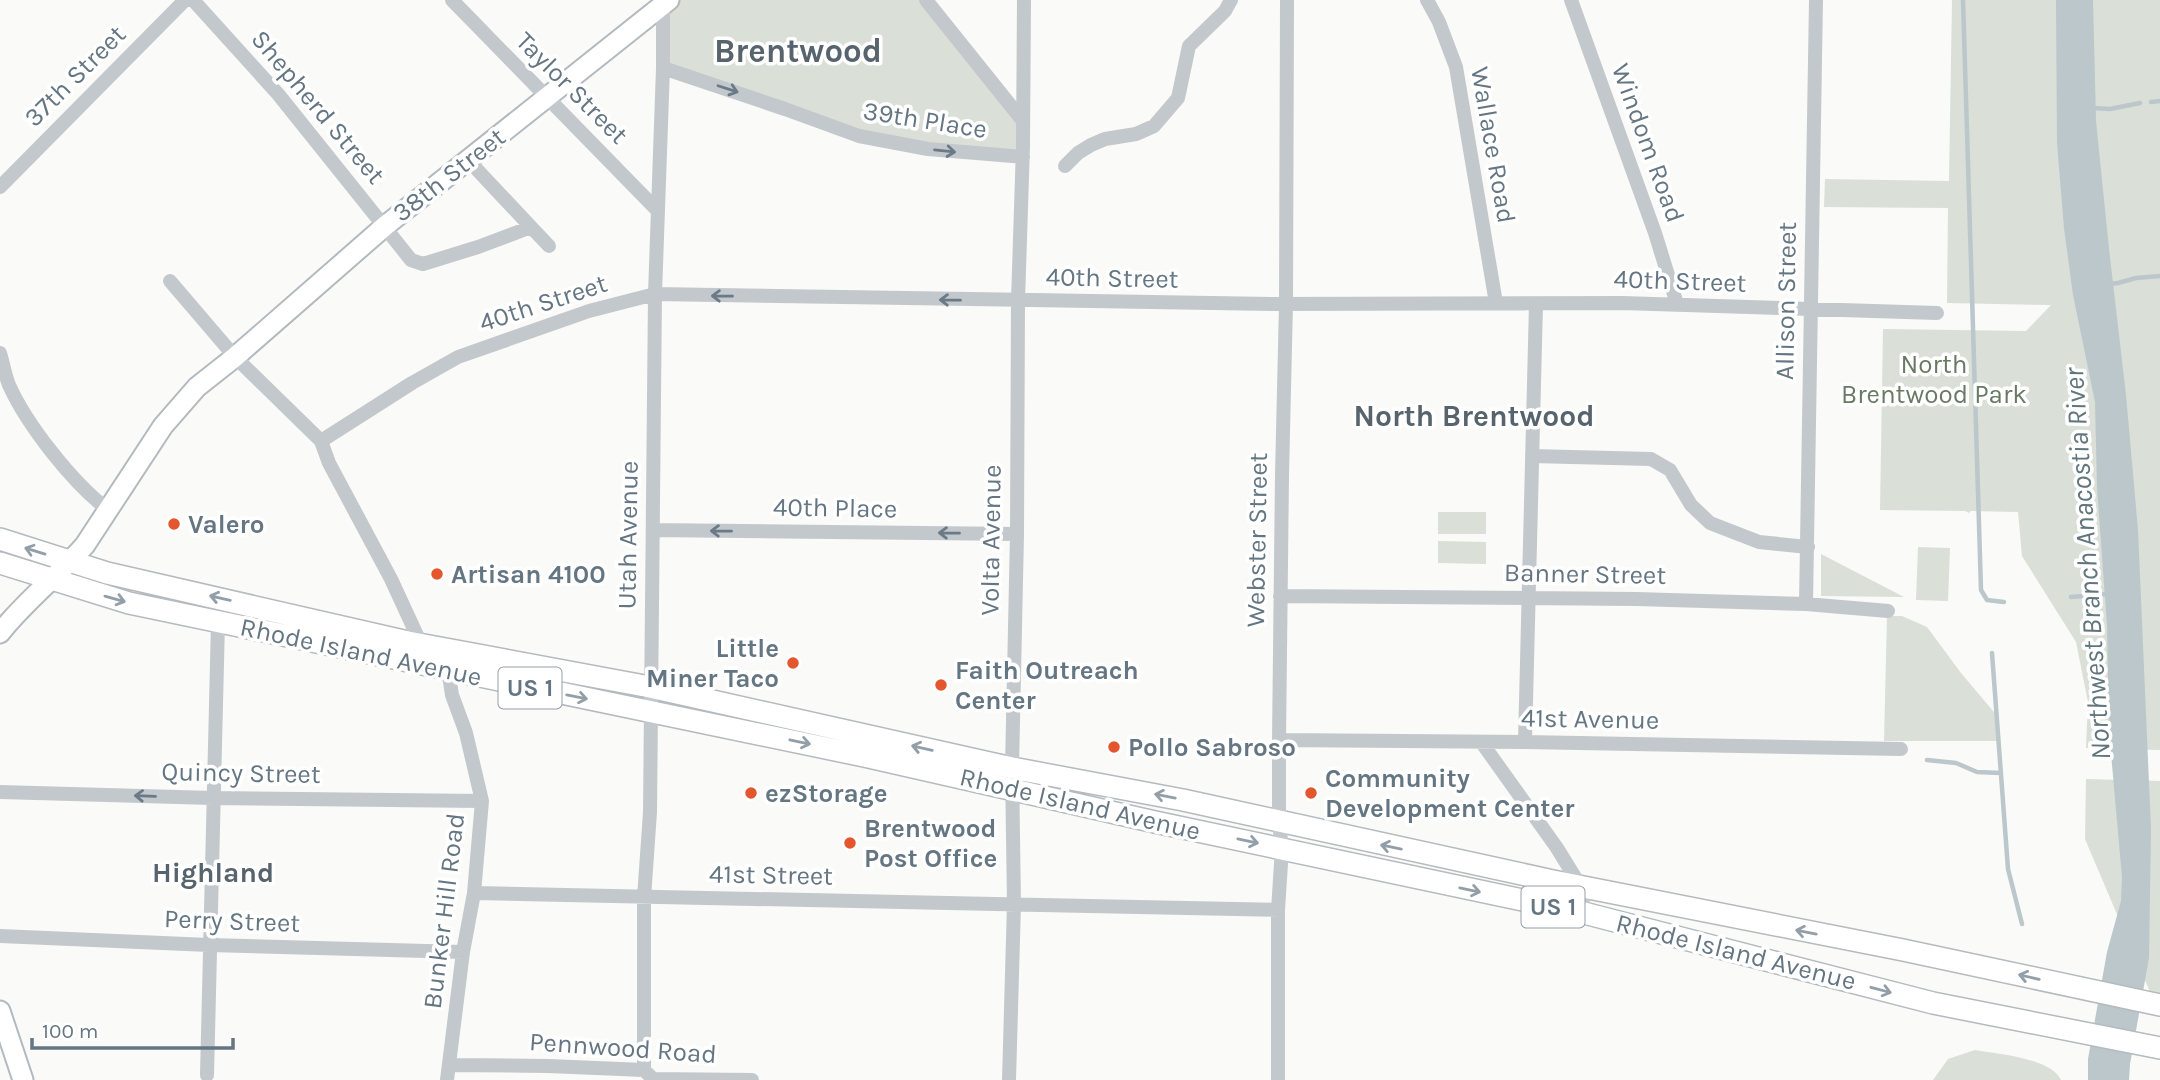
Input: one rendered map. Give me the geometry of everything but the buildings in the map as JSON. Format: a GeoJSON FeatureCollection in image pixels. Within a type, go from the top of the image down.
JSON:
{"type":"FeatureCollection","features":[{"type":"Feature","properties":{"kind":"main road","name":"38th Street"},"geometry":{"type":"LineString","coordinates":[[0,634],[85,545],[163,426],[197,387],[385,226],[665,2]]}},
{"type":"Feature","properties":{"kind":"main road","name":"Rhode Island Avenue"},"geometry":{"type":"LineString","coordinates":[[0,539],[107,573],[421,643],[650,687],[1013,778],[1155,822],[1584,914],[1933,1003],[2160,1048]]}},
{"type":"Feature","properties":{"kind":"main road","name":"Rhode Island Avenue"},"geometry":{"type":"LineString","coordinates":[[0,563],[129,603],[505,683],[1013,778],[1184,800],[1279,823],[1581,887],[1903,950],[2152,1004]]}},
{"type":"Feature","properties":{"kind":"main road","name":"38th Street"},"geometry":{"type":"LineString","coordinates":[[0,617],[26,591],[49,580]]}},
{"type":"Feature","properties":{"kind":"main road"},"geometry":{"type":"LineString","coordinates":[[0,1011],[22,1075]]}},
{"type":"Feature","properties":{"kind":"street","name":"37th Street"},"geometry":{"type":"LineString","coordinates":[[0,187],[185,0]]}},
{"type":"Feature","properties":{"kind":"street","name":"Shepherd Street"},"geometry":{"type":"LineString","coordinates":[[193,0],[278,94],[411,260],[423,264],[531,227]]}},
{"type":"Feature","properties":{"kind":"street","name":"Taylor Street"},"geometry":{"type":"LineString","coordinates":[[452,0],[658,211]]}},
{"type":"Feature","properties":{"kind":"street"},"geometry":{"type":"LineString","coordinates":[[926,0],[1024,121]]}},
{"type":"Feature","properties":{"kind":"street","name":"Volta Avenue"},"geometry":{"type":"LineString","coordinates":[[1009,1080],[1014,904],[1018,301],[1024,121],[1024,0]]}},
{"type":"Feature","properties":{"kind":"street"},"geometry":{"type":"LineString","coordinates":[[1065,166],[1091,145],[1105,139],[1136,134],[1154,126],[1178,98],[1189,46],[1225,11],[1231,0]]}},
{"type":"Feature","properties":{"kind":"street","name":"Webster Street"},"geometry":{"type":"LineString","coordinates":[[1278,1080],[1287,0]]}},
{"type":"Feature","properties":{"kind":"street","name":"Wallace Road"},"geometry":{"type":"LineString","coordinates":[[1427,0],[1439,22],[1456,67],[1496,303]]}},
{"type":"Feature","properties":{"kind":"street","name":"Windom Road"},"geometry":{"type":"LineString","coordinates":[[1571,0],[1655,233],[1677,304]]}},
{"type":"Feature","properties":{"kind":"street","name":"Allison Street"},"geometry":{"type":"LineString","coordinates":[[1806,604],[1816,0]]}},
{"type":"Feature","properties":{"kind":"street","name":"Utah Avenue"},"geometry":{"type":"LineString","coordinates":[[644,1070],[644,898],[649,812],[655,295],[665,2]]}},
{"type":"Feature","properties":{"kind":"street","name":"39th Place"},"geometry":{"type":"LineString","coordinates":[[663,68],[785,108],[859,136],[928,149],[1023,157]]}},
{"type":"Feature","properties":{"kind":"street"},"geometry":{"type":"LineString","coordinates":[[468,160],[549,246]]}},
{"type":"Feature","properties":{"kind":"street"},"geometry":{"type":"LineString","coordinates":[[170,281],[235,357],[321,441],[329,463],[391,579],[421,643]]}},
{"type":"Feature","properties":{"kind":"street","name":"40th Street"},"geometry":{"type":"LineString","coordinates":[[321,441],[458,357],[589,311],[655,295],[1286,304],[1677,304],[1937,313]]}},
{"type":"Feature","properties":{"kind":"street"},"geometry":{"type":"LineString","coordinates":[[1525,742],[1536,304]]}},
{"type":"Feature","properties":{"kind":"street"},"geometry":{"type":"LineString","coordinates":[[0,353],[8,382],[38,433],[93,498],[107,509]]}},
{"type":"Feature","properties":{"kind":"street"},"geometry":{"type":"LineString","coordinates":[[1532,456],[1651,459],[1670,470],[1691,505],[1710,523],[1759,542],[1808,547]]}},
{"type":"Feature","properties":{"kind":"street","name":"40th Place"},"geometry":{"type":"LineString","coordinates":[[653,530],[1017,534]]}},
{"type":"Feature","properties":{"kind":"street","name":"Banner Street"},"geometry":{"type":"LineString","coordinates":[[1280,596],[1529,597],[1806,604],[1888,611]]}},
{"type":"Feature","properties":{"kind":"street"},"geometry":{"type":"LineString","coordinates":[[207,1075],[218,622]]}},
{"type":"Feature","properties":{"kind":"street","name":"Bunker Hill Road"},"geometry":{"type":"LineString","coordinates":[[447,669],[482,801],[474,893],[463,952],[448,1073]]}},
{"type":"Feature","properties":{"kind":"street","name":"41st Avenue"},"geometry":{"type":"LineString","coordinates":[[1279,740],[1901,749]]}},
{"type":"Feature","properties":{"kind":"street"},"geometry":{"type":"LineString","coordinates":[[1482,743],[1557,848],[1581,887],[1584,914]]}},
{"type":"Feature","properties":{"kind":"street","name":"Quincy Street"},"geometry":{"type":"LineString","coordinates":[[0,792],[482,801]]}},
{"type":"Feature","properties":{"kind":"street","name":"41st Street"},"geometry":{"type":"LineString","coordinates":[[474,893],[1278,910]]}},
{"type":"Feature","properties":{"kind":"street","name":"Perry Street"},"geometry":{"type":"LineString","coordinates":[[0,936],[463,952]]}},
{"type":"Feature","properties":{"kind":"street","name":"Pennwood Road"},"geometry":{"type":"LineString","coordinates":[[448,1073],[548,1066],[644,1070],[653,1079],[752,1080]]}},
{"type":"Feature","properties":{"kind":"green space"},"geometry":{"type":"Polygon","coordinates":[[[669,0],[926,0],[1023,121],[1023,157],[882,142],[663,68],[669,0]]]}},
{"type":"Feature","properties":{"kind":"green space","name":"North Brentwood Park"},"geometry":{"type":"Polygon","coordinates":[[[1952,0],[2160,0],[2160,750],[2086,748],[2088,702],[2076,642],[2022,556],[2018,512],[1880,510],[1883,329],[2026,331],[2051,305],[1947,303],[1948,208],[1824,207],[1825,179],[1949,181],[1952,0]]]}},
{"type":"Feature","properties":{"kind":"green space"},"geometry":{"type":"Polygon","coordinates":[[[1438,512],[1486,512],[1486,534],[1438,534],[1438,512]]]}},
{"type":"Feature","properties":{"kind":"green space"},"geometry":{"type":"Polygon","coordinates":[[[1438,541],[1486,542],[1486,564],[1438,563],[1438,541]]]}},
{"type":"Feature","properties":{"kind":"green space"},"geometry":{"type":"Polygon","coordinates":[[[1918,547],[1950,548],[1948,601],[1916,600],[1918,547]]]}},
{"type":"Feature","properties":{"kind":"green space"},"geometry":{"type":"Polygon","coordinates":[[[1821,554],[1904,597],[1821,596],[1821,554]]]}},
{"type":"Feature","properties":{"kind":"green space"},"geometry":{"type":"Polygon","coordinates":[[[1887,616],[1902,616],[1927,627],[1999,718],[1998,741],[1884,741],[1887,616]]]}},
{"type":"Feature","properties":{"kind":"green space"},"geometry":{"type":"Polygon","coordinates":[[[2086,779],[2160,781],[2160,994],[2150,992],[2085,839],[2086,779]]]}},
{"type":"Feature","properties":{"kind":"green space"},"geometry":{"type":"Polygon","coordinates":[[[1975,1050],[2035,1062],[2047,1067],[2061,1080],[1933,1080],[1948,1059],[1975,1050]]]}},
{"type":"Feature","properties":{"kind":"shaded area"},"geometry":{"type":"Polygon","coordinates":[[[2056,0],[2093,0],[2096,121],[2138,530],[2151,829],[2149,958],[2129,1080],[2088,1080],[2088,1059],[2107,952],[2121,901],[2122,877],[2109,731],[2107,626],[2097,487],[2095,402],[2073,295],[2057,143],[2056,0]]]}},
{"type":"Feature","properties":{"kind":"waterway"},"geometry":{"type":"LineString","coordinates":[[1963,0],[1981,590],[1987,600],[2004,602]]}},
{"type":"Feature","properties":{"kind":"waterway"},"geometry":{"type":"LineString","coordinates":[[2151,102],[2160,101]]}},
{"type":"Feature","properties":{"kind":"waterway"},"geometry":{"type":"LineString","coordinates":[[2092,108],[2110,109],[2140,103]]}},
{"type":"Feature","properties":{"kind":"waterway"},"geometry":{"type":"LineString","coordinates":[[2109,284],[2160,276]]}},
{"type":"Feature","properties":{"kind":"waterway","name":"Northwest Branch Anacostia River"},"geometry":{"type":"LineString","coordinates":[[2071,597],[2108,594]]}},
{"type":"Feature","properties":{"kind":"waterway"},"geometry":{"type":"LineString","coordinates":[[1992,653],[2008,869],[2022,924]]}},
{"type":"Feature","properties":{"kind":"waterway"},"geometry":{"type":"LineString","coordinates":[[1927,760],[1956,763],[1977,772],[2001,773]]}},
{"type":"Feature","properties":{"kind":"place","name":"Valero"},"geometry":{"type":"Point","coordinates":[174,524]}},
{"type":"Feature","properties":{"kind":"place","name":"Artisan 4100"},"geometry":{"type":"Point","coordinates":[437,574]}},
{"type":"Feature","properties":{"kind":"place","name":"Little Miner Taco"},"geometry":{"type":"Point","coordinates":[793,663]}},
{"type":"Feature","properties":{"kind":"place","name":"Faith Outreach Center"},"geometry":{"type":"Point","coordinates":[941,685]}},
{"type":"Feature","properties":{"kind":"place","name":"Pollo Sabroso"},"geometry":{"type":"Point","coordinates":[1114,747]}},
{"type":"Feature","properties":{"kind":"place","name":"ezStorage"},"geometry":{"type":"Point","coordinates":[751,793]}},
{"type":"Feature","properties":{"kind":"place","name":"Community Development Center"},"geometry":{"type":"Point","coordinates":[1311,793]}},
{"type":"Feature","properties":{"kind":"place","name":"Brentwood Post Office"},"geometry":{"type":"Point","coordinates":[850,843]}},
{"type":"Feature","properties":{"kind":"district","name":"Brentwood"},"geometry":{"type":"Point","coordinates":[798,51]}},
{"type":"Feature","properties":{"kind":"district","name":"North Brentwood"},"geometry":{"type":"Point","coordinates":[1474,416]}},
{"type":"Feature","properties":{"kind":"district","name":"Highland"},"geometry":{"type":"Point","coordinates":[213,872]}}]}
